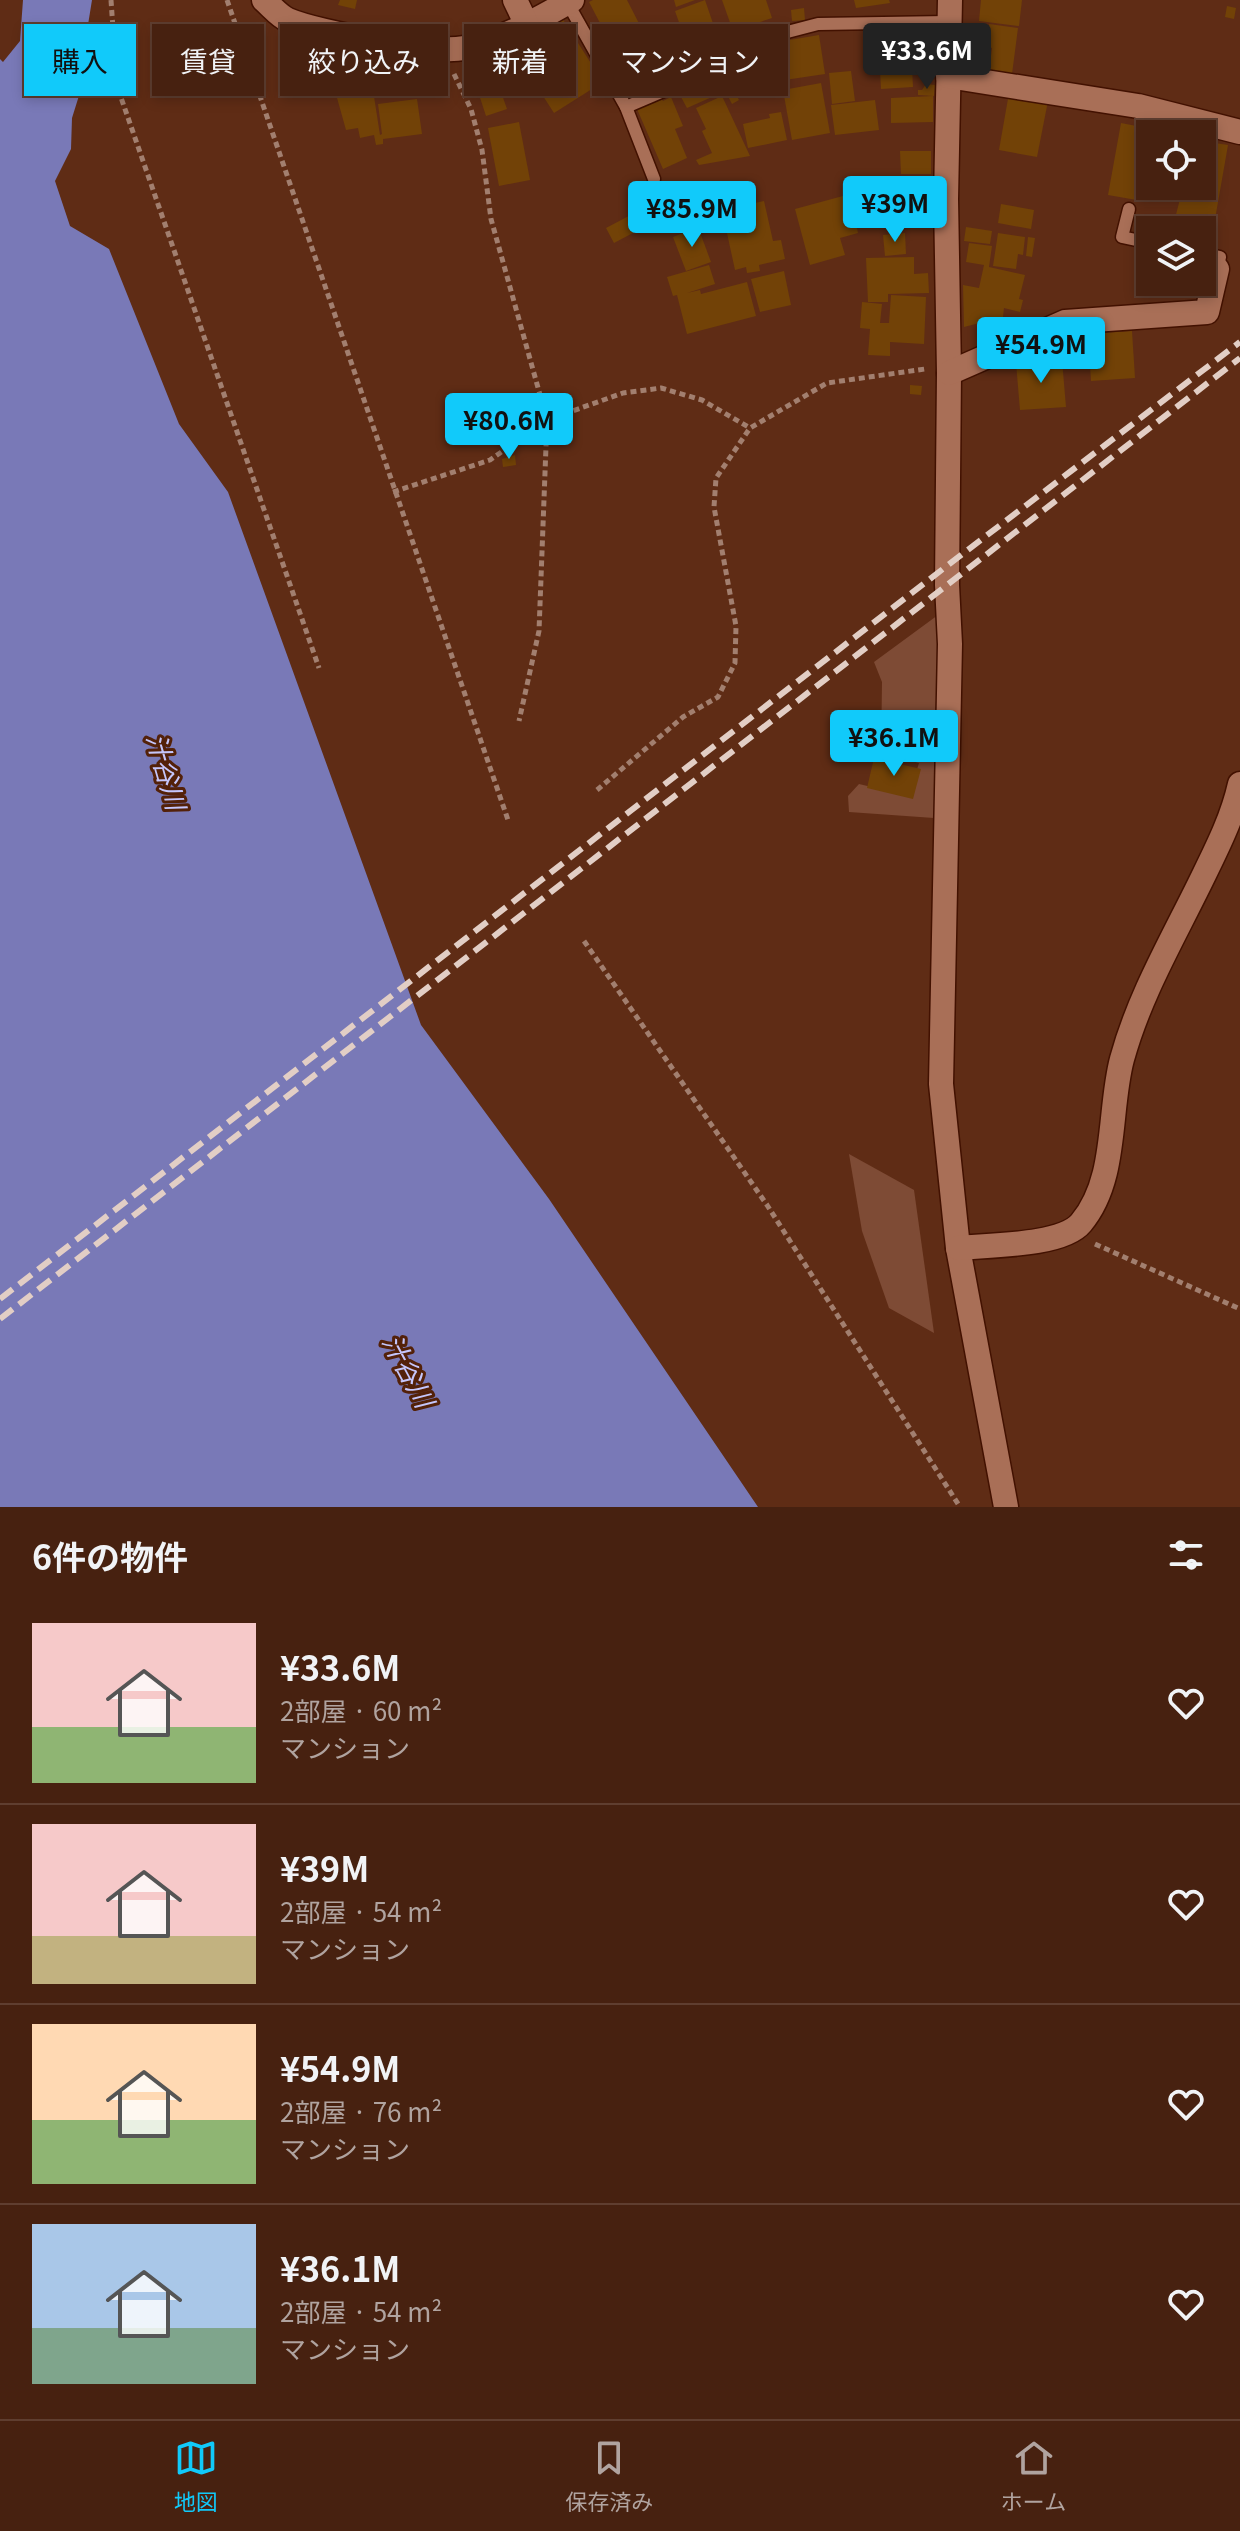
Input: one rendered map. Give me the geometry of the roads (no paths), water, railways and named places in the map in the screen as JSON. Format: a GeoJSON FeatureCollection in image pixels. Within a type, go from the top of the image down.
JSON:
{"type":"FeatureCollection","features":[{"type":"Feature","properties":{"kind":"street"},"geometry":{"type":"LineString","coordinates":[[264,0],[285,19],[316,30],[438,50],[464,48]]}},
{"type":"Feature","properties":{"kind":"street"},"geometry":{"type":"LineString","coordinates":[[515,0],[527,24]]}},
{"type":"Feature","properties":{"kind":"street"},"geometry":{"type":"LineString","coordinates":[[529,24],[570,1]]}},
{"type":"Feature","properties":{"kind":"street"},"geometry":{"type":"LineString","coordinates":[[949,11],[947,585],[950,644],[941,1084],[958,1248],[1006,1507]]}},
{"type":"Feature","properties":{"kind":"street"},"geometry":{"type":"LineString","coordinates":[[948,76],[1138,106],[1240,132]]}},
{"type":"Feature","properties":{"kind":"street"},"geometry":{"type":"LineString","coordinates":[[949,373],[1065,322],[1207,312],[1208,296]]}},
{"type":"Feature","properties":{"kind":"street"},"geometry":{"type":"LineString","coordinates":[[958,1248],[1065,1235],[1079,1225],[1096,1202],[1106,1163],[1121,1061],[1136,1016],[1223,837],[1240,784]]}},
{"type":"Feature","properties":{"kind":"lane"},"geometry":{"type":"LineString","coordinates":[[570,1],[626,107],[654,179]]}},
{"type":"Feature","properties":{"kind":"lane"},"geometry":{"type":"LineString","coordinates":[[626,107],[736,60],[745,43],[818,24],[949,11]]}},
{"type":"Feature","properties":{"kind":"lane"},"geometry":{"type":"LineString","coordinates":[[1129,209],[1122,237],[1136,240]]}},
{"type":"Feature","properties":{"kind":"water","name":"汁谷川"},"geometry":{"type":"Polygon","coordinates":[[[23,0],[92,0],[88,24],[24,24],[24,96],[79,96],[72,118],[71,149],[55,181],[70,226],[109,249],[179,424],[228,492],[421,1025],[549,1199],[758,1507],[0,1507],[0,59],[3,62],[20,41],[23,0]]]}},
{"type":"Feature","properties":{"kind":"railway"},"geometry":{"type":"LineString","coordinates":[[0,1299],[1240,342]]}},
{"type":"Feature","properties":{"kind":"railway"},"geometry":{"type":"LineString","coordinates":[[0,1319],[1240,358]]}}]}
